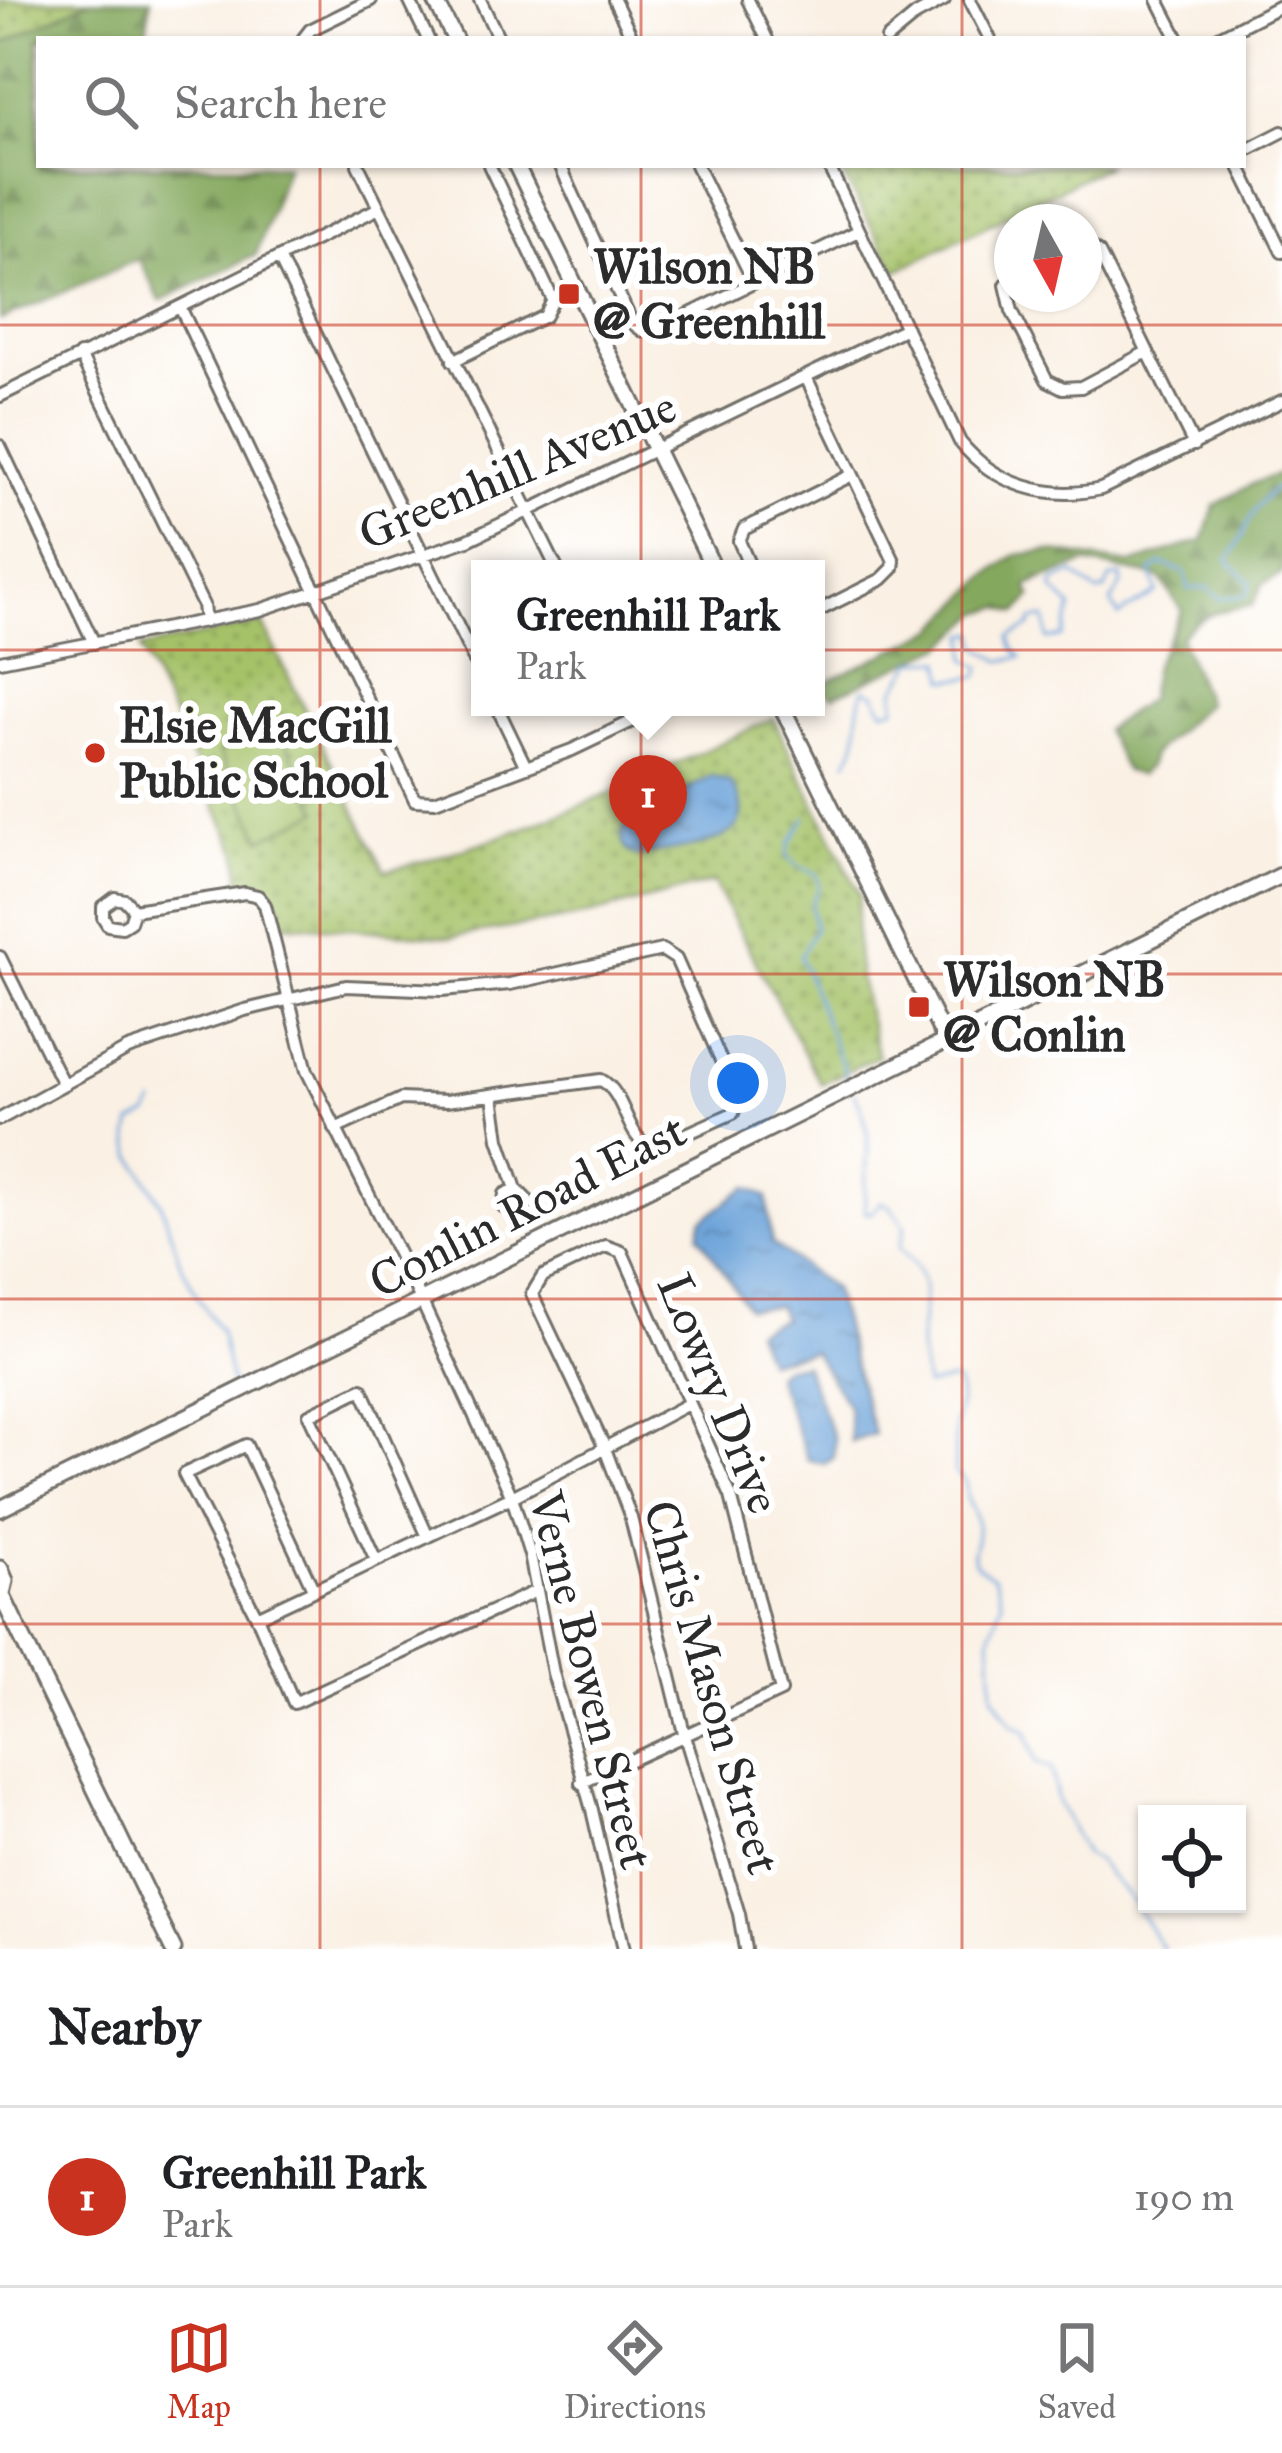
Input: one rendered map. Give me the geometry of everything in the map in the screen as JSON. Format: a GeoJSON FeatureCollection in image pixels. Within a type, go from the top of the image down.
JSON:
{"type":"FeatureCollection","features":[{"type":"Feature","properties":{"kind":"main road"},"geometry":{"type":"LineString","coordinates":[[0,1569],[5,1581],[1,1592],[173,1949]]}},
{"type":"Feature","properties":{"kind":"street"},"geometry":{"type":"LineString","coordinates":[[305,36],[371,0]]}},
{"type":"Feature","properties":{"kind":"street"},"geometry":{"type":"LineString","coordinates":[[409,0],[427,36]]}},
{"type":"Feature","properties":{"kind":"street"},"geometry":{"type":"LineString","coordinates":[[435,0],[453,36]]}},
{"type":"Feature","properties":{"kind":"street"},"geometry":{"type":"LineString","coordinates":[[480,0],[498,36]]}},
{"type":"Feature","properties":{"kind":"street"},"geometry":{"type":"LineString","coordinates":[[614,0],[632,36]]}},
{"type":"Feature","properties":{"kind":"street"},"geometry":{"type":"LineString","coordinates":[[748,0],[766,36]]}},
{"type":"Feature","properties":{"kind":"street"},"geometry":{"type":"LineString","coordinates":[[891,36],[944,0]]}},
{"type":"Feature","properties":{"kind":"street"},"geometry":{"type":"LineString","coordinates":[[970,0],[988,36]]}},
{"type":"Feature","properties":{"kind":"street"},"geometry":{"type":"LineString","coordinates":[[1158,0],[1176,36]]}},
{"type":"Feature","properties":{"kind":"street"},"geometry":{"type":"LineString","coordinates":[[1221,36],[1282,5]]}},
{"type":"Feature","properties":{"kind":"street"},"geometry":{"type":"LineString","coordinates":[[1246,150],[1282,132]]}},
{"type":"Feature","properties":{"kind":"street"},"geometry":{"type":"LineString","coordinates":[[359,168],[551,560]]}},
{"type":"Feature","properties":{"kind":"street"},"geometry":{"type":"LineString","coordinates":[[453,361],[545,316],[553,300],[490,168]]}},
{"type":"Feature","properties":{"kind":"street"},"geometry":{"type":"LineString","coordinates":[[517,168],[710,560]]}},
{"type":"Feature","properties":{"kind":"street"},"geometry":{"type":"LineString","coordinates":[[561,168],[636,327],[658,330],[858,231]]}},
{"type":"Feature","properties":{"kind":"street"},"geometry":{"type":"LineString","coordinates":[[697,168],[754,282]]}},
{"type":"Feature","properties":{"kind":"street"},"geometry":{"type":"LineString","coordinates":[[829,168],[960,442],[973,459],[1015,484],[1037,491],[1085,493],[1124,481],[1282,401]]}},
{"type":"Feature","properties":{"kind":"street"},"geometry":{"type":"LineString","coordinates":[[1240,168],[1282,252]]}},
{"type":"Feature","properties":{"kind":"street"},"geometry":{"type":"LineString","coordinates":[[0,396],[379,208]]}},
{"type":"Feature","properties":{"kind":"street"},"geometry":{"type":"LineString","coordinates":[[279,258],[471,654]]}},
{"type":"Feature","properties":{"kind":"street"},"geometry":{"type":"LineString","coordinates":[[1102,259],[1194,445]]}},
{"type":"Feature","properties":{"kind":"street"},"geometry":{"type":"LineString","coordinates":[[180,307],[416,800],[435,801],[644,716]]}},
{"type":"Feature","properties":{"kind":"street"},"geometry":{"type":"LineString","coordinates":[[1013,312],[1047,380],[1063,388],[1081,387],[1147,352]]}},
{"type":"Feature","properties":{"kind":"street","name":"Greenhill Avenue"},"geometry":{"type":"LineString","coordinates":[[0,661],[260,610],[468,540],[906,328]]}},
{"type":"Feature","properties":{"kind":"street"},"geometry":{"type":"LineString","coordinates":[[80,356],[202,605],[205,622]]}},
{"type":"Feature","properties":{"kind":"street"},"geometry":{"type":"LineString","coordinates":[[807,379],[892,554],[893,568],[882,579],[825,608]]}},
{"type":"Feature","properties":{"kind":"street"},"geometry":{"type":"LineString","coordinates":[[0,446],[94,643]]}},
{"type":"Feature","properties":{"kind":"street"},"geometry":{"type":"LineString","coordinates":[[747,560],[739,541],[744,529],[852,475]]}},
{"type":"Feature","properties":{"kind":"street"},"geometry":{"type":"LineString","coordinates":[[501,716],[526,766]]}},
{"type":"Feature","properties":{"kind":"street"},"geometry":{"type":"LineString","coordinates":[[629,716],[632,722]]}},
{"type":"Feature","properties":{"kind":"street"},"geometry":{"type":"LineString","coordinates":[[786,716],[945,1039]]}},
{"type":"Feature","properties":{"kind":"street","name":"Conlin Road East"},"geometry":{"type":"LineString","coordinates":[[0,1509],[1282,875]]}},
{"type":"Feature","properties":{"kind":"street","name":"Verne Bowen Street"},"geometry":{"type":"LineString","coordinates":[[134,910],[245,892],[258,896],[265,905],[308,1071],[512,1497],[624,1949]]}},
{"type":"Feature","properties":{"kind":"street"},"geometry":{"type":"LineString","coordinates":[[0,1119],[142,1043],[289,1000],[346,986],[442,990],[510,984],[662,950],[676,959],[738,1099],[733,1113],[653,1149],[641,1143],[613,1090],[601,1080],[493,1096],[401,1100],[335,1129]]}},
{"type":"Feature","properties":{"kind":"street"},"geometry":{"type":"LineString","coordinates":[[0,957],[62,1084]]}},
{"type":"Feature","properties":{"kind":"street"},"geometry":{"type":"LineString","coordinates":[[493,1096],[499,1139],[516,1189]]}},
{"type":"Feature","properties":{"kind":"street","name":"Lowry Drive"},"geometry":{"type":"LineString","coordinates":[[604,1446],[534,1300],[536,1283],[543,1276],[606,1246],[622,1252],[735,1509],[781,1691],[684,1733]]}},
{"type":"Feature","properties":{"kind":"street"},"geometry":{"type":"LineString","coordinates":[[376,1560],[309,1414],[362,1388],[428,1538]]}},
{"type":"Feature","properties":{"kind":"street"},"geometry":{"type":"LineString","coordinates":[[257,1617],[512,1497],[688,1404]]}},
{"type":"Feature","properties":{"kind":"street"},"geometry":{"type":"LineString","coordinates":[[313,1589],[247,1445],[184,1474],[257,1617],[294,1703],[534,1592]]}},
{"type":"Feature","properties":{"kind":"street","name":"Chris Mason Street"},"geometry":{"type":"LineString","coordinates":[[604,1446],[642,1556],[684,1733],[739,1914],[745,1949]]}},
{"type":"Feature","properties":{"kind":"street"},"geometry":{"type":"LineString","coordinates":[[581,1783],[684,1733]]}},
{"type":"Feature","properties":{"kind":"green space"},"geometry":{"type":"Polygon","coordinates":[[[0,0],[91,0],[0,45],[0,0]]]}},
{"type":"Feature","properties":{"kind":"green space"},"geometry":{"type":"Polygon","coordinates":[[[91,0],[151,0],[146,32],[153,36],[36,36],[36,168],[286,168],[256,255],[160,301],[139,259],[0,320],[0,45],[91,0]]]}},
{"type":"Feature","properties":{"kind":"green space"},"geometry":{"type":"Polygon","coordinates":[[[855,168],[1102,168],[1030,204],[994,204],[994,222],[896,271],[842,174],[855,168]]]}},
{"type":"Feature","properties":{"kind":"green space"},"geometry":{"type":"Polygon","coordinates":[[[1282,473],[1282,574],[1263,584],[1252,606],[1213,614],[1180,637],[1207,703],[1152,755],[1140,775],[1125,771],[1105,730],[1148,699],[1154,665],[1182,611],[1159,577],[1085,563],[1027,586],[1032,597],[1017,613],[1001,607],[981,613],[944,646],[833,696],[825,691],[826,682],[936,629],[987,576],[1016,555],[1049,551],[1131,564],[1203,540],[1215,505],[1282,473]]]}},
{"type":"Feature","properties":{"kind":"green space"},"geometry":{"type":"Polygon","coordinates":[[[262,623],[385,871],[534,824],[631,785],[773,718],[860,895],[857,956],[878,1056],[821,1084],[713,882],[584,916],[451,937],[284,924],[270,895],[241,884],[238,853],[140,648],[262,623]]]}},
{"type":"Feature","properties":{"kind":"green space"},"geometry":{"type":"Polygon","coordinates":[[[277,724],[319,811],[262,839],[219,752],[277,724]]]}},
{"type":"Feature","properties":{"kind":"water"},"geometry":{"type":"Polygon","coordinates":[[[712,776],[730,782],[740,803],[740,820],[731,832],[675,850],[636,856],[627,850],[622,837],[629,822],[712,776]]]}},
{"type":"Feature","properties":{"kind":"water"},"geometry":{"type":"Polygon","coordinates":[[[747,1187],[767,1197],[772,1243],[833,1289],[874,1434],[851,1442],[848,1406],[813,1351],[767,1361],[755,1330],[783,1319],[778,1306],[748,1308],[699,1235],[702,1220],[747,1187]]]}},
{"type":"Feature","properties":{"kind":"water"},"geometry":{"type":"Polygon","coordinates":[[[804,1364],[834,1438],[834,1458],[824,1464],[808,1460],[775,1375],[784,1367],[804,1364]]]}},
{"type":"Feature","properties":{"kind":"waterway"},"geometry":{"type":"LineString","coordinates":[[847,761],[856,743],[864,689],[875,694],[883,710],[895,708],[895,690],[914,661],[942,660],[946,680],[979,676],[981,667],[967,659],[967,635],[976,632],[978,646],[1001,661],[1022,657],[1010,637],[1030,627],[1032,620],[1045,618],[1048,639],[1063,637],[1072,608],[1052,588],[1054,582],[1073,573],[1097,592],[1105,590],[1110,578],[1121,576],[1122,585],[1111,602],[1119,616],[1157,592],[1151,571],[1162,564],[1184,572],[1189,589],[1208,588],[1220,598],[1246,596],[1251,583],[1228,561],[1256,509],[1282,484]]}},
{"type":"Feature","properties":{"kind":"waterway"},"geometry":{"type":"LineString","coordinates":[[806,817],[787,855],[816,874],[820,885],[811,906],[815,929],[800,956],[847,1078]]}},
{"type":"Feature","properties":{"kind":"waterway"},"geometry":{"type":"LineString","coordinates":[[854,1093],[868,1138],[865,1212],[872,1213],[881,1202],[891,1207],[905,1227],[899,1249],[923,1283],[920,1347],[926,1386],[951,1380],[959,1390],[955,1472],[966,1483],[976,1520],[973,1557],[994,1577],[1002,1602],[990,1636],[993,1694],[1012,1725],[1026,1731],[1036,1762],[1051,1769],[1058,1802],[1086,1856],[1097,1861],[1133,1902],[1163,1949]]}},
{"type":"Feature","properties":{"kind":"waterway"},"geometry":{"type":"LineString","coordinates":[[154,1104],[148,1115],[132,1123],[133,1156],[161,1203],[180,1262],[220,1331],[231,1384]]}},
{"type":"Feature","properties":{"kind":"place","name":"Wilson NB @ Greenhill"},"geometry":{"type":"Point","coordinates":[569,294]}},
{"type":"Feature","properties":{"kind":"place","name":"Elsie MacGill Public School"},"geometry":{"type":"Point","coordinates":[95,753]}},
{"type":"Feature","properties":{"kind":"place","name":"Greenhill Park"},"geometry":{"type":"Point","coordinates":[648,854]}},
{"type":"Feature","properties":{"kind":"place","name":"Wilson NB @ Conlin"},"geometry":{"type":"Point","coordinates":[919,1007]}}]}
